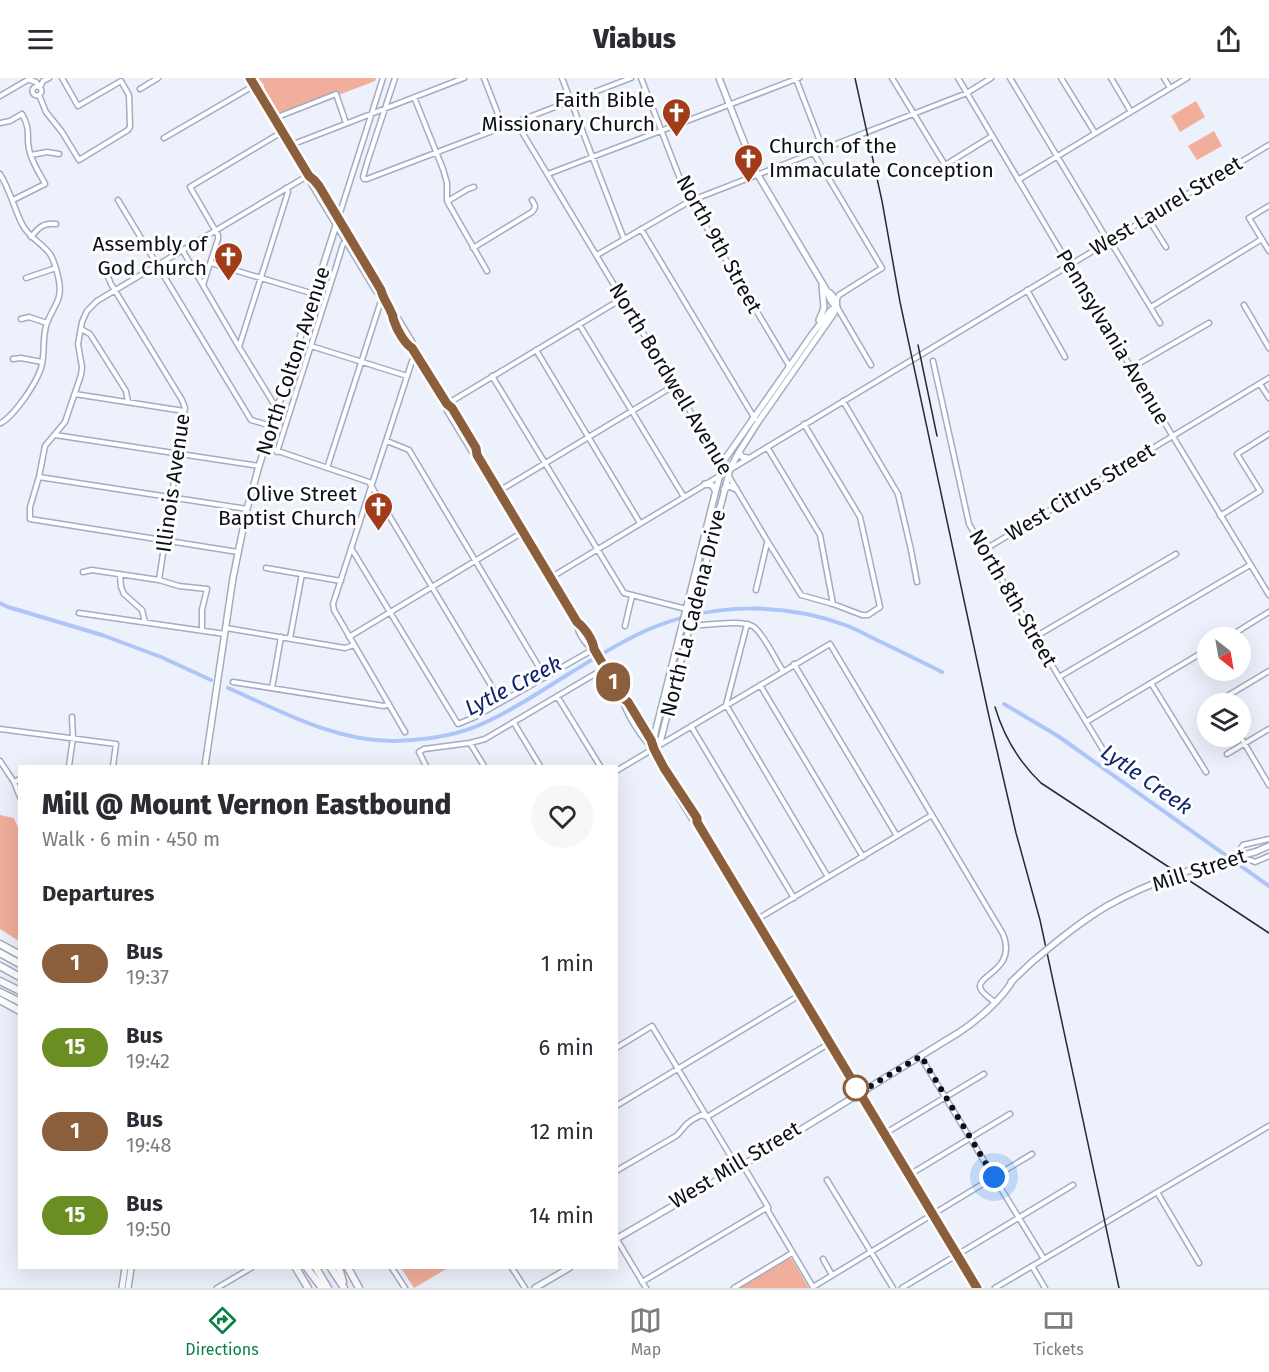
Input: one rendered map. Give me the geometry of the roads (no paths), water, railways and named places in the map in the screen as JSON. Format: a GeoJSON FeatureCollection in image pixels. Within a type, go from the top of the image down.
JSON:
{"type":"FeatureCollection","features":[{"type":"Feature","properties":{"kind":"highway"},"geometry":{"type":"LineString","coordinates":[[0,944],[18,954]]}},
{"type":"Feature","properties":{"kind":"highway"},"geometry":{"type":"LineString","coordinates":[[0,952],[18,963]]}},
{"type":"Feature","properties":{"kind":"highway"},"geometry":{"type":"LineString","coordinates":[[0,966],[18,976]]}},
{"type":"Feature","properties":{"kind":"highway"},"geometry":{"type":"LineString","coordinates":[[0,981],[18,991]]}},
{"type":"Feature","properties":{"kind":"highway"},"geometry":{"type":"LineString","coordinates":[[0,992],[18,1001]]}},
{"type":"Feature","properties":{"kind":"highway"},"geometry":{"type":"LineString","coordinates":[[0,1000],[18,1010]]}},
{"type":"Feature","properties":{"kind":"highway"},"geometry":{"type":"LineString","coordinates":[[297,1269],[308,1288]]}},
{"type":"Feature","properties":{"kind":"highway"},"geometry":{"type":"LineString","coordinates":[[308,1269],[322,1288]]}},
{"type":"Feature","properties":{"kind":"highway"},"geometry":{"type":"LineString","coordinates":[[317,1269],[328,1288]]}},
{"type":"Feature","properties":{"kind":"highway"},"geometry":{"type":"LineString","coordinates":[[333,1269],[345,1288]]}},
{"type":"Feature","properties":{"kind":"highway"},"geometry":{"type":"LineString","coordinates":[[339,1269],[345,1288]]}},
{"type":"Feature","properties":{"kind":"highway"},"geometry":{"type":"LineString","coordinates":[[349,1269],[359,1288]]}},
{"type":"Feature","properties":{"kind":"main road"},"geometry":{"type":"LineString","coordinates":[[250,78],[309,176],[317,184],[346,242],[383,298]]}},
{"type":"Feature","properties":{"kind":"main road"},"geometry":{"type":"LineString","coordinates":[[719,78],[757,174],[829,292],[827,295],[837,307]]}},
{"type":"Feature","properties":{"kind":"main road"},"geometry":{"type":"LineString","coordinates":[[337,222],[381,290],[394,322],[404,339],[447,404],[447,410],[472,451],[477,455],[577,622],[588,635],[643,737],[654,749],[697,818],[697,822],[977,1288]]}},
{"type":"Feature","properties":{"kind":"main road","name":"North Colton Avenue"},"geometry":{"type":"LineString","coordinates":[[205,765],[225,631],[247,509],[337,222]]}},
{"type":"Feature","properties":{"kind":"main road"},"geometry":{"type":"LineString","coordinates":[[813,333],[824,308],[821,281]]}},
{"type":"Feature","properties":{"kind":"main road","name":"North La Cadena Drive"},"geometry":{"type":"LineString","coordinates":[[792,368],[813,333],[831,309],[837,307]]}},
{"type":"Feature","properties":{"kind":"main road","name":"North La Cadena Drive"},"geometry":{"type":"LineString","coordinates":[[654,749],[661,739],[694,611],[724,489],[727,457],[837,307]]}},
{"type":"Feature","properties":{"kind":"main road","name":"North La Cadena Drive"},"geometry":{"type":"LineString","coordinates":[[654,749],[653,738],[720,475],[727,470],[739,452],[756,420]]}},
{"type":"Feature","properties":{"kind":"main road"},"geometry":{"type":"LineString","coordinates":[[739,452],[742,457],[748,458]]}},
{"type":"Feature","properties":{"kind":"main road"},"geometry":{"type":"LineString","coordinates":[[705,484],[712,485],[716,491]]}},
{"type":"Feature","properties":{"kind":"main road"},"geometry":{"type":"LineString","coordinates":[[724,489],[729,486],[736,489]]}},
{"type":"Feature","properties":{"kind":"main road"},"geometry":{"type":"LineString","coordinates":[[706,529],[713,531]]}},
{"type":"Feature","properties":{"kind":"main road"},"geometry":{"type":"LineString","coordinates":[[663,700],[671,702]]}},
{"type":"Feature","properties":{"kind":"main road","name":"Mill Street"},"geometry":{"type":"LineString","coordinates":[[1128,894],[1179,873],[1269,846]]}},
{"type":"Feature","properties":{"kind":"main road","name":"West Mill Street"},"geometry":{"type":"LineString","coordinates":[[618,1238],[639,1226],[642,1221],[968,1027],[1032,962],[1083,922],[1128,894]]}},
{"type":"Feature","properties":{"kind":"main road","name":"West Mill Street"},"geometry":{"type":"LineString","coordinates":[[986,1010],[1013,980]]}},
{"type":"Feature","properties":{"kind":"main road"},"geometry":{"type":"LineString","coordinates":[[122,1288],[125,1269]]}},
{"type":"Feature","properties":{"kind":"main road"},"geometry":{"type":"LineString","coordinates":[[128,1288],[131,1269]]}},
{"type":"Feature","properties":{"kind":"main road"},"geometry":{"type":"LineString","coordinates":[[535,1288],[567,1269]]}},
{"type":"Feature","properties":{"kind":"street"},"geometry":{"type":"LineString","coordinates":[[29,78],[40,87],[42,91],[39,95]]}},
{"type":"Feature","properties":{"kind":"street"},"geometry":{"type":"LineString","coordinates":[[29,78],[35,95],[39,95],[46,112],[62,132],[79,160],[128,130],[130,127],[129,96],[121,81],[78,106],[62,78]]}},
{"type":"Feature","properties":{"kind":"street"},"geometry":{"type":"LineString","coordinates":[[0,96],[29,78]]}},
{"type":"Feature","properties":{"kind":"street"},"geometry":{"type":"LineString","coordinates":[[40,87],[43,81],[49,78]]}},
{"type":"Feature","properties":{"kind":"street"},"geometry":{"type":"LineString","coordinates":[[140,88],[158,78]]}},
{"type":"Feature","properties":{"kind":"street","name":"North Colton Avenue"},"geometry":{"type":"LineString","coordinates":[[337,222],[383,78]]}},
{"type":"Feature","properties":{"kind":"street"},"geometry":{"type":"LineString","coordinates":[[395,78],[364,179],[631,78]]}},
{"type":"Feature","properties":{"kind":"street"},"geometry":{"type":"LineString","coordinates":[[291,145],[464,78]]}},
{"type":"Feature","properties":{"kind":"street"},"geometry":{"type":"LineString","coordinates":[[484,78],[503,127]]}},
{"type":"Feature","properties":{"kind":"street"},"geometry":{"type":"LineString","coordinates":[[562,78],[624,239]]}},
{"type":"Feature","properties":{"kind":"street","name":"North 9th Street"},"geometry":{"type":"LineString","coordinates":[[641,78],[687,197],[792,368]]}},
{"type":"Feature","properties":{"kind":"street"},"geometry":{"type":"LineString","coordinates":[[548,174],[797,78],[823,149]]}},
{"type":"Feature","properties":{"kind":"street"},"geometry":{"type":"LineString","coordinates":[[892,78],[945,165]]}},
{"type":"Feature","properties":{"kind":"street","name":"Pennsylvania Avenue"},"geometry":{"type":"LineString","coordinates":[[958,78],[1269,596]]}},
{"type":"Feature","properties":{"kind":"street"},"geometry":{"type":"LineString","coordinates":[[597,255],[690,201],[967,93],[991,78]]}},
{"type":"Feature","properties":{"kind":"street"},"geometry":{"type":"LineString","coordinates":[[1010,78],[1108,242],[1115,249],[1160,323]]}},
{"type":"Feature","properties":{"kind":"street"},"geometry":{"type":"LineString","coordinates":[[1061,78],[1095,134]]}},
{"type":"Feature","properties":{"kind":"street"},"geometry":{"type":"LineString","coordinates":[[1111,78],[1131,112]]}},
{"type":"Feature","properties":{"kind":"street"},"geometry":{"type":"LineString","coordinates":[[1164,78],[1170,88]]}},
{"type":"Feature","properties":{"kind":"street"},"geometry":{"type":"LineString","coordinates":[[1018,180],[1187,78]]}},
{"type":"Feature","properties":{"kind":"street"},"geometry":{"type":"LineString","coordinates":[[164,138],[255,85]]}},
{"type":"Feature","properties":{"kind":"street"},"geometry":{"type":"LineString","coordinates":[[33,90],[35,87],[40,87]]}},
{"type":"Feature","properties":{"kind":"street"},"geometry":{"type":"LineString","coordinates":[[275,118],[336,94],[346,123]]}},
{"type":"Feature","properties":{"kind":"street"},"geometry":{"type":"LineString","coordinates":[[414,97],[447,183],[447,201],[487,271]]}},
{"type":"Feature","properties":{"kind":"street"},"geometry":{"type":"LineString","coordinates":[[0,123],[10,121],[22,114],[27,123],[31,155],[45,184],[13,200]]}},
{"type":"Feature","properties":{"kind":"street","name":"North Bordwell Avenue"},"geometry":{"type":"LineString","coordinates":[[516,122],[801,595],[833,604]]}},
{"type":"Feature","properties":{"kind":"street"},"geometry":{"type":"LineString","coordinates":[[203,285],[218,239],[190,187],[283,131]]}},
{"type":"Feature","properties":{"kind":"street"},"geometry":{"type":"LineString","coordinates":[[934,172],[992,136]]}},
{"type":"Feature","properties":{"kind":"street","name":"West Laurel Street"},"geometry":{"type":"LineString","coordinates":[[727,470],[1269,145]]}},
{"type":"Feature","properties":{"kind":"street"},"geometry":{"type":"LineString","coordinates":[[31,155],[47,152],[59,154]]}},
{"type":"Feature","properties":{"kind":"street"},"geometry":{"type":"LineString","coordinates":[[813,152],[882,268],[839,295],[837,299],[837,307],[871,365]]}},
{"type":"Feature","properties":{"kind":"street"},"geometry":{"type":"LineString","coordinates":[[0,174],[22,225],[31,237],[50,254],[60,283],[58,302],[47,323],[40,373],[8,419],[2,423]]}},
{"type":"Feature","properties":{"kind":"street"},"geometry":{"type":"LineString","coordinates":[[238,552],[30,519],[30,507],[45,446],[65,422],[75,394],[82,370],[78,344],[84,317],[91,306],[309,176]]}},
{"type":"Feature","properties":{"kind":"street"},"geometry":{"type":"LineString","coordinates":[[447,201],[474,187]]}},
{"type":"Feature","properties":{"kind":"street"},"geometry":{"type":"LineString","coordinates":[[239,347],[288,192],[286,188]]}},
{"type":"Feature","properties":{"kind":"street"},"geometry":{"type":"LineString","coordinates":[[118,200],[251,420],[272,426]]}},
{"type":"Feature","properties":{"kind":"street"},"geometry":{"type":"LineString","coordinates":[[473,248],[532,212],[535,208],[532,200]]}},
{"type":"Feature","properties":{"kind":"street"},"geometry":{"type":"LineString","coordinates":[[1269,206],[1250,218],[1269,251]]}},
{"type":"Feature","properties":{"kind":"street"},"geometry":{"type":"LineString","coordinates":[[1147,217],[1166,247]]}},
{"type":"Feature","properties":{"kind":"street"},"geometry":{"type":"LineString","coordinates":[[31,237],[43,226],[56,224]]}},
{"type":"Feature","properties":{"kind":"street"},"geometry":{"type":"LineString","coordinates":[[641,229],[756,420]]}},
{"type":"Feature","properties":{"kind":"street"},"geometry":{"type":"LineString","coordinates":[[1151,307],[1262,239]]}},
{"type":"Feature","properties":{"kind":"street","name":"North Colton Avenue"},"geometry":{"type":"LineString","coordinates":[[277,452],[343,244],[346,242]]}},
{"type":"Feature","properties":{"kind":"street"},"geometry":{"type":"LineString","coordinates":[[183,251],[278,408]]}},
{"type":"Feature","properties":{"kind":"street"},"geometry":{"type":"LineString","coordinates":[[211,262],[314,294]]}},
{"type":"Feature","properties":{"kind":"street","name":"Illinois Avenue"},"geometry":{"type":"LineString","coordinates":[[105,263],[107,277],[185,408],[159,580]]}},
{"type":"Feature","properties":{"kind":"street"},"geometry":{"type":"LineString","coordinates":[[26,278],[56,268]]}},
{"type":"Feature","properties":{"kind":"street"},"geometry":{"type":"LineString","coordinates":[[1027,290],[1065,357]]}},
{"type":"Feature","properties":{"kind":"street"},"geometry":{"type":"LineString","coordinates":[[829,292],[839,295]]}},
{"type":"Feature","properties":{"kind":"street"},"geometry":{"type":"LineString","coordinates":[[327,468],[383,298]]}},
{"type":"Feature","properties":{"kind":"street"},"geometry":{"type":"LineString","coordinates":[[447,404],[623,298]]}},
{"type":"Feature","properties":{"kind":"street"},"geometry":{"type":"LineString","coordinates":[[1244,305],[1269,348]]}},
{"type":"Feature","properties":{"kind":"street"},"geometry":{"type":"LineString","coordinates":[[21,319],[30,317],[47,323]]}},
{"type":"Feature","properties":{"kind":"street"},"geometry":{"type":"LineString","coordinates":[[1131,368],[1209,322]]}},
{"type":"Feature","properties":{"kind":"street"},"geometry":{"type":"LineString","coordinates":[[579,324],[684,497]]}},
{"type":"Feature","properties":{"kind":"street"},"geometry":{"type":"LineString","coordinates":[[81,328],[90,334],[126,391],[128,402]]}},
{"type":"Feature","properties":{"kind":"street"},"geometry":{"type":"LineString","coordinates":[[311,346],[407,376]]}},
{"type":"Feature","properties":{"kind":"street"},"geometry":{"type":"LineString","coordinates":[[536,350],[640,523]]}},
{"type":"Feature","properties":{"kind":"street"},"geometry":{"type":"LineString","coordinates":[[405,732],[349,637],[333,604],[412,361],[417,356]]}},
{"type":"Feature","properties":{"kind":"street"},"geometry":{"type":"LineString","coordinates":[[13,359],[21,358],[42,362]]}},
{"type":"Feature","properties":{"kind":"street","name":"North 8th Street"},"geometry":{"type":"LineString","coordinates":[[933,361],[969,524],[1106,753]]}},
{"type":"Feature","properties":{"kind":"street"},"geometry":{"type":"LineString","coordinates":[[492,376],[624,593],[694,611]]}},
{"type":"Feature","properties":{"kind":"street","name":"West Citrus Street"},"geometry":{"type":"LineString","coordinates":[[984,550],[1269,378]]}},
{"type":"Feature","properties":{"kind":"street"},"geometry":{"type":"LineString","coordinates":[[1259,384],[1269,398]]}},
{"type":"Feature","properties":{"kind":"street"},"geometry":{"type":"LineString","coordinates":[[499,491],[675,385]]}},
{"type":"Feature","properties":{"kind":"street"},"geometry":{"type":"LineString","coordinates":[[75,394],[184,411]]}},
{"type":"Feature","properties":{"kind":"street"},"geometry":{"type":"LineString","coordinates":[[843,401],[898,494],[917,582]]}},
{"type":"Feature","properties":{"kind":"street"},"geometry":{"type":"LineString","coordinates":[[767,447],[820,535],[833,604],[868,615],[880,607],[860,517],[804,424]]}},
{"type":"Feature","properties":{"kind":"street"},"geometry":{"type":"LineString","coordinates":[[1220,516],[1260,491],[1237,454],[1269,434]]}},
{"type":"Feature","properties":{"kind":"street"},"geometry":{"type":"LineString","coordinates":[[55,435],[259,466]]}},
{"type":"Feature","properties":{"kind":"street"},"geometry":{"type":"LineString","coordinates":[[387,441],[409,450],[545,677]]}},
{"type":"Feature","properties":{"kind":"street"},"geometry":{"type":"LineString","coordinates":[[266,447],[369,482],[501,702]]}},
{"type":"Feature","properties":{"kind":"street"},"geometry":{"type":"LineString","coordinates":[[550,578],[720,475]]}},
{"type":"Feature","properties":{"kind":"street"},"geometry":{"type":"LineString","coordinates":[[39,477],[247,509]]}},
{"type":"Feature","properties":{"kind":"street"},"geometry":{"type":"LineString","coordinates":[[349,637],[523,532]]}},
{"type":"Feature","properties":{"kind":"street"},"geometry":{"type":"LineString","coordinates":[[756,590],[768,542]]}},
{"type":"Feature","properties":{"kind":"street"},"geometry":{"type":"LineString","coordinates":[[351,548],[458,723],[474,717],[594,649]]}},
{"type":"Feature","properties":{"kind":"street"},"geometry":{"type":"LineString","coordinates":[[1035,637],[1176,554]]}},
{"type":"Feature","properties":{"kind":"street"},"geometry":{"type":"LineString","coordinates":[[1059,677],[1250,565]]}},
{"type":"Feature","properties":{"kind":"street"},"geometry":{"type":"LineString","coordinates":[[266,568],[341,581]]}},
{"type":"Feature","properties":{"kind":"street"},"geometry":{"type":"LineString","coordinates":[[83,572],[92,570],[207,589],[202,610],[202,630]]}},
{"type":"Feature","properties":{"kind":"street"},"geometry":{"type":"LineString","coordinates":[[120,574],[124,594],[142,610],[145,622]]}},
{"type":"Feature","properties":{"kind":"street"},"geometry":{"type":"LineString","coordinates":[[290,638],[302,574]]}},
{"type":"Feature","properties":{"kind":"street"},"geometry":{"type":"LineString","coordinates":[[625,626],[632,596]]}},
{"type":"Feature","properties":{"kind":"street"},"geometry":{"type":"LineString","coordinates":[[1245,627],[1269,612]]}},
{"type":"Feature","properties":{"kind":"street"},"geometry":{"type":"LineString","coordinates":[[79,613],[202,630],[290,638],[345,648],[354,645]]}},
{"type":"Feature","properties":{"kind":"street"},"geometry":{"type":"LineString","coordinates":[[683,624],[740,622],[753,626],[762,636],[783,671]]}},
{"type":"Feature","properties":{"kind":"street"},"geometry":{"type":"LineString","coordinates":[[748,624],[726,705],[828,877]]}},
{"type":"Feature","properties":{"kind":"street"},"geometry":{"type":"LineString","coordinates":[[272,688],[280,637]]}},
{"type":"Feature","properties":{"kind":"street"},"geometry":{"type":"LineString","coordinates":[[618,770],[830,644],[1005,940],[1003,962],[981,981],[980,987],[983,992],[993,1001]]}},
{"type":"Feature","properties":{"kind":"street"},"geometry":{"type":"LineString","coordinates":[[1086,722],[1197,656]]}},
{"type":"Feature","properties":{"kind":"street"},"geometry":{"type":"LineString","coordinates":[[794,664],[897,836]]}},
{"type":"Feature","properties":{"kind":"street"},"geometry":{"type":"LineString","coordinates":[[426,765],[419,752],[424,749],[485,739],[605,668]]}},
{"type":"Feature","properties":{"kind":"street"},"geometry":{"type":"LineString","coordinates":[[1234,693],[1269,671]]}},
{"type":"Feature","properties":{"kind":"street"},"geometry":{"type":"LineString","coordinates":[[233,682],[384,706],[389,704]]}},
{"type":"Feature","properties":{"kind":"street"},"geometry":{"type":"LineString","coordinates":[[1151,683],[1206,772]]}},
{"type":"Feature","properties":{"kind":"street"},"geometry":{"type":"LineString","coordinates":[[760,685],[863,857]]}},
{"type":"Feature","properties":{"kind":"street"},"geometry":{"type":"LineString","coordinates":[[557,696],[599,765]]}},
{"type":"Feature","properties":{"kind":"street"},"geometry":{"type":"LineString","coordinates":[[69,765],[73,738],[72,717]]}},
{"type":"Feature","properties":{"kind":"street"},"geometry":{"type":"LineString","coordinates":[[514,723],[539,765]]}},
{"type":"Feature","properties":{"kind":"street"},"geometry":{"type":"LineString","coordinates":[[691,726],[794,898]]}},
{"type":"Feature","properties":{"kind":"street"},"geometry":{"type":"LineString","coordinates":[[0,729],[116,744],[113,765]]}},
{"type":"Feature","properties":{"kind":"street"},"geometry":{"type":"LineString","coordinates":[[1251,740],[1269,729]]}},
{"type":"Feature","properties":{"kind":"street"},"geometry":{"type":"LineString","coordinates":[[663,731],[673,738]]}},
{"type":"Feature","properties":{"kind":"street"},"geometry":{"type":"LineString","coordinates":[[470,743],[483,765]]}},
{"type":"Feature","properties":{"kind":"street"},"geometry":{"type":"LineString","coordinates":[[1227,754],[1240,747]]}},
{"type":"Feature","properties":{"kind":"street"},"geometry":{"type":"LineString","coordinates":[[1247,747],[1269,785]]}},
{"type":"Feature","properties":{"kind":"street"},"geometry":{"type":"LineString","coordinates":[[0,761],[18,791]]}},
{"type":"Feature","properties":{"kind":"street"},"geometry":{"type":"LineString","coordinates":[[14,782],[18,780]]}},
{"type":"Feature","properties":{"kind":"street"},"geometry":{"type":"LineString","coordinates":[[756,920],[932,814]]}},
{"type":"Feature","properties":{"kind":"street"},"geometry":{"type":"LineString","coordinates":[[1269,839],[1243,845],[1240,850],[1253,861],[1269,856]]}},
{"type":"Feature","properties":{"kind":"street"},"geometry":{"type":"LineString","coordinates":[[618,1105],[801,995]]}},
{"type":"Feature","properties":{"kind":"street"},"geometry":{"type":"LineString","coordinates":[[618,1047],[652,1026],[707,1117],[768,1207],[768,1211],[813,1287],[1032,1154]]}},
{"type":"Feature","properties":{"kind":"street"},"geometry":{"type":"LineString","coordinates":[[618,1171],[676,1136],[696,1118],[701,1115],[707,1117],[830,1043]]}},
{"type":"Feature","properties":{"kind":"street"},"geometry":{"type":"LineString","coordinates":[[921,1056],[1044,1259]]}},
{"type":"Feature","properties":{"kind":"street"},"geometry":{"type":"LineString","coordinates":[[884,1134],[984,1074]]}},
{"type":"Feature","properties":{"kind":"street"},"geometry":{"type":"LineString","coordinates":[[909,1175],[1010,1114]]}},
{"type":"Feature","properties":{"kind":"street"},"geometry":{"type":"LineString","coordinates":[[995,1288],[1269,1126]]}},
{"type":"Feature","properties":{"kind":"street"},"geometry":{"type":"LineString","coordinates":[[827,1180],[893,1288]]}},
{"type":"Feature","properties":{"kind":"street"},"geometry":{"type":"LineString","coordinates":[[903,1288],[1073,1185]]}},
{"type":"Feature","properties":{"kind":"street"},"geometry":{"type":"LineString","coordinates":[[1157,1192],[1200,1263]]}},
{"type":"Feature","properties":{"kind":"street"},"geometry":{"type":"LineString","coordinates":[[642,1282],[768,1207]]}},
{"type":"Feature","properties":{"kind":"street"},"geometry":{"type":"LineString","coordinates":[[618,1241],[646,1288]]}},
{"type":"Feature","properties":{"kind":"street"},"geometry":{"type":"LineString","coordinates":[[734,1288],[792,1253]]}},
{"type":"Feature","properties":{"kind":"street"},"geometry":{"type":"LineString","coordinates":[[823,1259],[832,1275]]}},
{"type":"Feature","properties":{"kind":"street"},"geometry":{"type":"LineString","coordinates":[[1032,1266],[1045,1288]]}},
{"type":"Feature","properties":{"kind":"street"},"geometry":{"type":"LineString","coordinates":[[217,1288],[249,1269]]}},
{"type":"Feature","properties":{"kind":"street"},"geometry":{"type":"LineString","coordinates":[[393,1269],[405,1288]]}},
{"type":"Feature","properties":{"kind":"street"},"geometry":{"type":"LineString","coordinates":[[513,1269],[525,1288]]}},
{"type":"Feature","properties":{"kind":"waterway","name":"Lytle Creek"},"geometry":{"type":"LineString","coordinates":[[0,603],[102,635],[161,657],[211,680]]}},
{"type":"Feature","properties":{"kind":"waterway","name":"Lytle Creek"},"geometry":{"type":"LineString","coordinates":[[228,688],[330,731],[373,740],[429,738],[463,731],[493,719],[609,650],[669,621],[720,610],[746,609],[773,609],[824,618],[848,626],[942,672]]}},
{"type":"Feature","properties":{"kind":"waterway","name":"Lytle Creek"},"geometry":{"type":"LineString","coordinates":[[1004,704],[1058,736],[1269,886]]}},
{"type":"Feature","properties":{"kind":"railway"},"geometry":{"type":"LineString","coordinates":[[855,78],[882,201],[900,302],[988,712],[1016,833],[1040,920],[1119,1288]]}},
{"type":"Feature","properties":{"kind":"railway"},"geometry":{"type":"LineString","coordinates":[[918,345],[937,436]]}},
{"type":"Feature","properties":{"kind":"railway"},"geometry":{"type":"LineString","coordinates":[[995,707],[1013,748],[1025,766],[1041,783],[1269,933]]}},
{"type":"Feature","properties":{"kind":"place","name":"Faith Bible Missionary Church"},"geometry":{"type":"Point","coordinates":[676,138]}},
{"type":"Feature","properties":{"kind":"place","name":"Church of the Immaculate Conception"},"geometry":{"type":"Point","coordinates":[748,184]}},
{"type":"Feature","properties":{"kind":"place","name":"Assembly of God Church"},"geometry":{"type":"Point","coordinates":[228,282]}},
{"type":"Feature","properties":{"kind":"place","name":"Olive Street Baptist Church"},"geometry":{"type":"Point","coordinates":[378,532]}}]}
